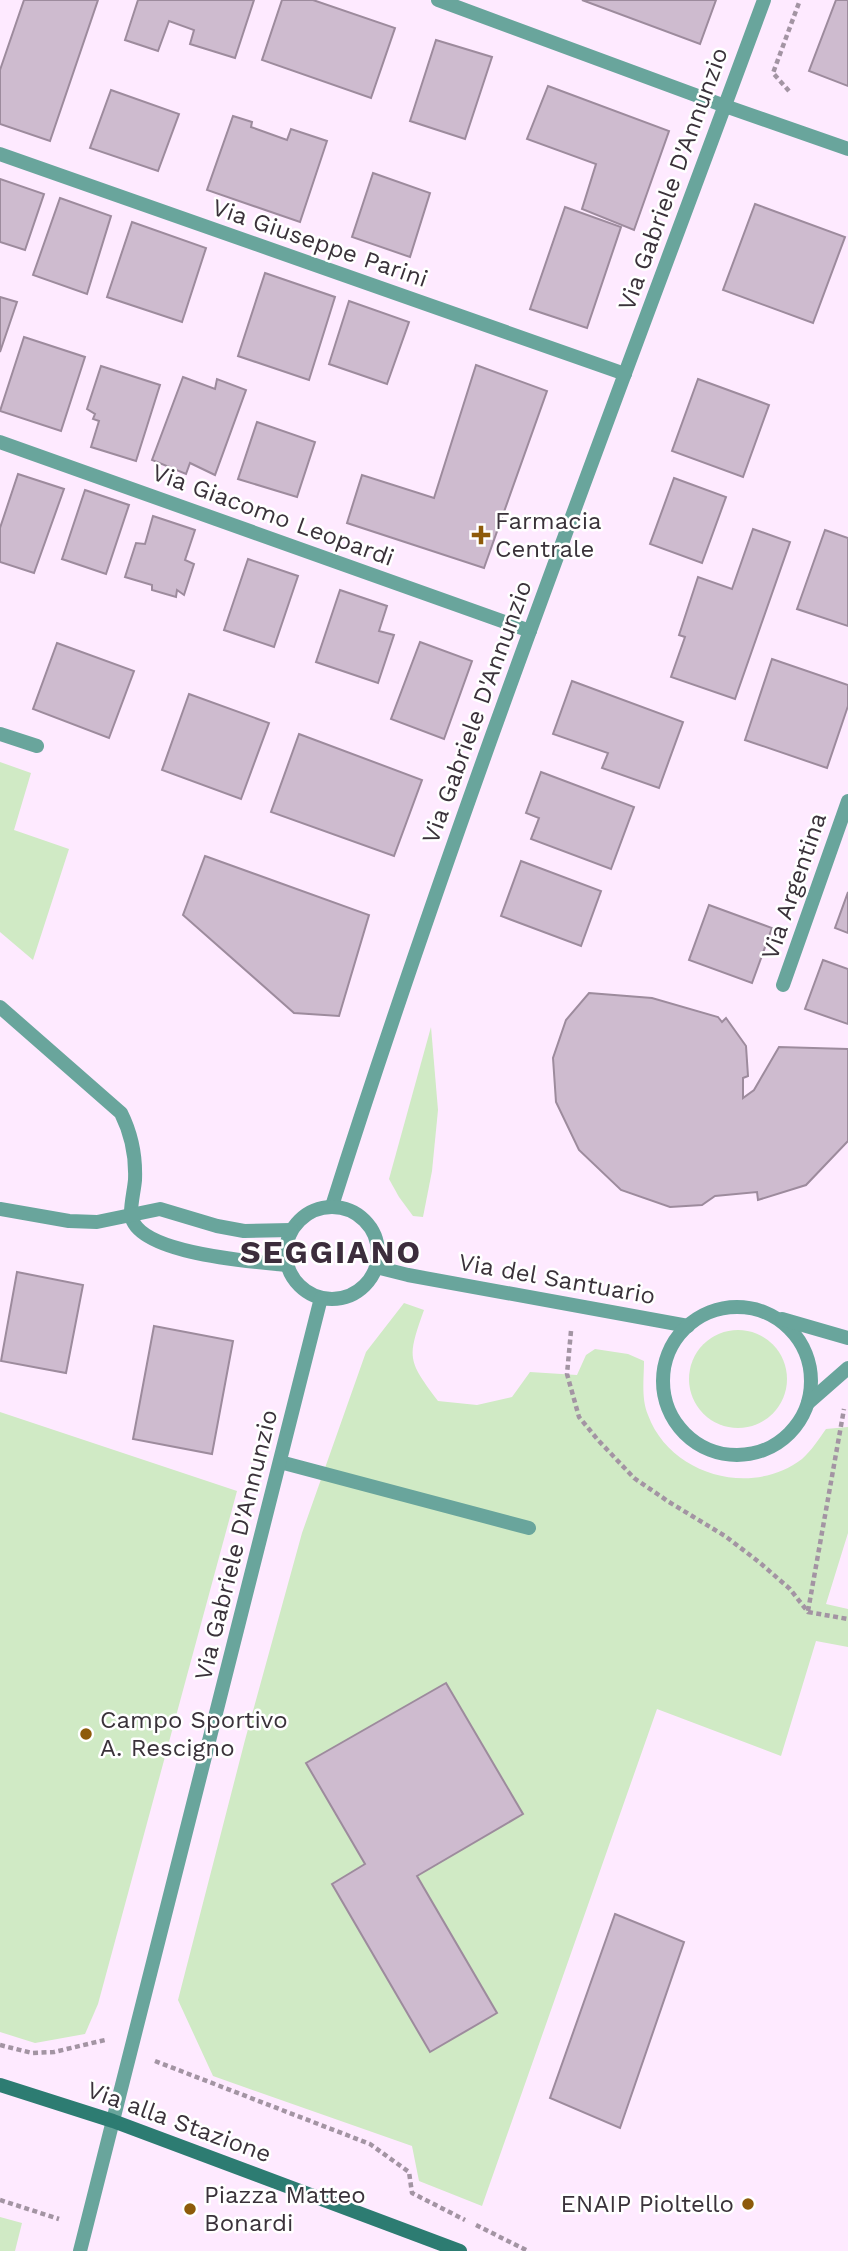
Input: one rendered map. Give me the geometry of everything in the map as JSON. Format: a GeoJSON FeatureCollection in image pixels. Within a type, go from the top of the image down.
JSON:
{"type":"FeatureCollection","features":[{"type":"Feature","properties":{"kind":"street"},"geometry":{"type":"LineString","coordinates":[[438,0],[848,149]]}},
{"type":"Feature","properties":{"kind":"street","name":"Via Gabriele D'Annunzio"},"geometry":{"type":"LineString","coordinates":[[332,1206],[404,985],[530,631],[764,0]]}},
{"type":"Feature","properties":{"kind":"street","name":"Via Giuseppe Parini"},"geometry":{"type":"LineString","coordinates":[[0,154],[625,374]]}},
{"type":"Feature","properties":{"kind":"street","name":"Via Giacomo Leopardi"},"geometry":{"type":"LineString","coordinates":[[0,442],[530,631]]}},
{"type":"Feature","properties":{"kind":"street"},"geometry":{"type":"LineString","coordinates":[[0,734],[37,746]]}},
{"type":"Feature","properties":{"kind":"street","name":"Via Argentina"},"geometry":{"type":"LineString","coordinates":[[783,985],[848,802]]}},
{"type":"Feature","properties":{"kind":"street"},"geometry":{"type":"LineString","coordinates":[[0,1007],[103,1094],[121,1113],[130,1132],[135,1153],[131,1216],[142,1231],[169,1246],[234,1260],[287,1265]]}},
{"type":"Feature","properties":{"kind":"street"},"geometry":{"type":"LineString","coordinates":[[332,1206],[359,1215],[369,1225],[377,1245],[376,1267],[372,1278],[355,1293],[344,1298],[321,1298],[299,1286],[287,1265],[285,1253],[292,1230],[309,1213],[332,1206]]}},
{"type":"Feature","properties":{"kind":"street"},"geometry":{"type":"LineString","coordinates":[[0,1209],[69,1221],[97,1222],[160,1209],[216,1226],[244,1231],[292,1230]]}},
{"type":"Feature","properties":{"kind":"street","name":"Via del Santuario"},"geometry":{"type":"LineString","coordinates":[[376,1267],[688,1326]]}},
{"type":"Feature","properties":{"kind":"street","name":"Via Gabriele D'Annunzio"},"geometry":{"type":"LineString","coordinates":[[80,2251],[321,1298]]}},
{"type":"Feature","properties":{"kind":"street"},"geometry":{"type":"LineString","coordinates":[[774,1317],[788,1327],[801,1343],[809,1363],[811,1383],[808,1403],[801,1420],[776,1444],[760,1452],[726,1455],[708,1450],[681,1429],[671,1415],[663,1381],[671,1347],[688,1326],[709,1313],[725,1308],[758,1311],[848,1338]]}},
{"type":"Feature","properties":{"kind":"street"},"geometry":{"type":"LineString","coordinates":[[808,1403],[848,1368]]}},
{"type":"Feature","properties":{"kind":"street"},"geometry":{"type":"LineString","coordinates":[[280,1462],[529,1528]]}},
{"type":"Feature","properties":{"kind":"street","name":"Via alla Stazione"},"geometry":{"type":"LineString","coordinates":[[0,2085],[113,2121],[460,2251]]}},
{"type":"Feature","properties":{"kind":"path"},"geometry":{"type":"LineString","coordinates":[[789,91],[773,73],[800,0]]}},
{"type":"Feature","properties":{"kind":"path"},"geometry":{"type":"LineString","coordinates":[[573,1306],[567,1374],[579,1417],[634,1478],[725,1536],[760,1562],[790,1589],[808,1612],[848,1619]]}},
{"type":"Feature","properties":{"kind":"path"},"geometry":{"type":"LineString","coordinates":[[808,1612],[844,1406]]}},
{"type":"Feature","properties":{"kind":"path"},"geometry":{"type":"LineString","coordinates":[[0,2045],[32,2053],[54,2052],[103,2039],[370,2144],[409,2172],[412,2193],[528,2251]]}},
{"type":"Feature","properties":{"kind":"path"},"geometry":{"type":"LineString","coordinates":[[0,2200],[86,2227]]}},
{"type":"Feature","properties":{"kind":"green space"},"geometry":{"type":"Polygon","coordinates":[[[0,762],[31,773],[14,830],[69,849],[33,960],[0,932],[0,762]]]}},
{"type":"Feature","properties":{"kind":"green space"},"geometry":{"type":"Polygon","coordinates":[[[431,1027],[438,1110],[432,1171],[423,1217],[413,1216],[389,1179],[431,1027]]]}},
{"type":"Feature","properties":{"kind":"green space"},"geometry":{"type":"Polygon","coordinates":[[[404,1303],[424,1310],[413,1349],[415,1367],[420,1376],[438,1401],[477,1405],[512,1397],[530,1372],[577,1375],[586,1355],[595,1349],[628,1354],[644,1361],[644,1402],[659,1436],[674,1453],[693,1466],[714,1474],[737,1478],[760,1477],[782,1471],[802,1459],[826,1429],[848,1427],[848,1533],[826,1604],[848,1609],[848,1647],[816,1641],[781,1756],[657,1709],[482,2206],[419,2181],[412,2146],[213,2076],[178,2000],[302,1533],[366,1352],[404,1303]],[[446,1683],[306,1763],[365,1864],[332,1884],[430,2052],[417,1876],[522,1814],[446,1683]]]}},
{"type":"Feature","properties":{"kind":"green space"},"geometry":{"type":"Polygon","coordinates":[[[738,1330],[757,1333],[773,1344],[784,1360],[787,1379],[784,1398],[773,1414],[757,1425],[738,1428],[719,1425],[703,1414],[692,1398],[689,1379],[692,1360],[703,1344],[719,1333],[738,1330]]]}},
{"type":"Feature","properties":{"kind":"green space","name":"Campo Sportivo A. Rescigno"},"geometry":{"type":"Polygon","coordinates":[[[0,1412],[237,1491],[98,2004],[85,2034],[35,2043],[0,2032],[0,1412]]]}},
{"type":"Feature","properties":{"kind":"green space"},"geometry":{"type":"Polygon","coordinates":[[[0,2217],[22,2223],[15,2251],[0,2251],[0,2217]]]}},
{"type":"Feature","properties":{"kind":"building"},"geometry":{"type":"Polygon","coordinates":[[[24,0],[98,0],[50,141],[0,124],[0,70],[24,0]]]}},
{"type":"Feature","properties":{"kind":"building"},"geometry":{"type":"Polygon","coordinates":[[[138,0],[254,0],[235,58],[190,44],[194,30],[169,21],[158,51],[125,40],[138,0]]]}},
{"type":"Feature","properties":{"kind":"building"},"geometry":{"type":"Polygon","coordinates":[[[282,0],[313,0],[395,28],[371,98],[262,60],[282,0]]]}},
{"type":"Feature","properties":{"kind":"building"},"geometry":{"type":"Polygon","coordinates":[[[582,0],[716,0],[700,44],[582,0]]]}},
{"type":"Feature","properties":{"kind":"building"},"geometry":{"type":"Polygon","coordinates":[[[836,0],[848,0],[848,86],[809,71],[836,0]]]}},
{"type":"Feature","properties":{"kind":"building"},"geometry":{"type":"Polygon","coordinates":[[[436,40],[492,57],[465,139],[410,121],[436,40]]]}},
{"type":"Feature","properties":{"kind":"building"},"geometry":{"type":"Polygon","coordinates":[[[548,86],[669,131],[634,230],[582,209],[596,164],[527,139],[548,86]]]}},
{"type":"Feature","properties":{"kind":"building"},"geometry":{"type":"Polygon","coordinates":[[[111,90],[179,114],[158,171],[90,148],[111,90]]]}},
{"type":"Feature","properties":{"kind":"building"},"geometry":{"type":"Polygon","coordinates":[[[233,116],[252,122],[251,127],[287,140],[291,129],[327,141],[300,222],[207,190],[233,116]]]}},
{"type":"Feature","properties":{"kind":"building"},"geometry":{"type":"Polygon","coordinates":[[[373,173],[430,193],[410,257],[352,237],[373,173]]]}},
{"type":"Feature","properties":{"kind":"building"},"geometry":{"type":"Polygon","coordinates":[[[0,179],[44,194],[25,250],[0,242],[0,179]]]}},
{"type":"Feature","properties":{"kind":"building"},"geometry":{"type":"Polygon","coordinates":[[[60,198],[111,216],[87,294],[33,275],[60,198]]]}},
{"type":"Feature","properties":{"kind":"building"},"geometry":{"type":"Polygon","coordinates":[[[755,204],[845,237],[813,323],[723,290],[755,204]]]}},
{"type":"Feature","properties":{"kind":"building"},"geometry":{"type":"Polygon","coordinates":[[[565,207],[621,227],[587,328],[530,309],[565,207]]]}},
{"type":"Feature","properties":{"kind":"building"},"geometry":{"type":"Polygon","coordinates":[[[132,222],[206,248],[182,322],[107,297],[132,222]]]}},
{"type":"Feature","properties":{"kind":"building"},"geometry":{"type":"Polygon","coordinates":[[[265,273],[335,297],[309,380],[238,356],[265,273]]]}},
{"type":"Feature","properties":{"kind":"building"},"geometry":{"type":"Polygon","coordinates":[[[0,297],[17,302],[0,352],[0,297]]]}},
{"type":"Feature","properties":{"kind":"building"},"geometry":{"type":"Polygon","coordinates":[[[349,301],[409,322],[387,384],[329,364],[349,301]]]}},
{"type":"Feature","properties":{"kind":"building"},"geometry":{"type":"Polygon","coordinates":[[[24,337],[85,357],[61,431],[0,411],[24,337]]]}},
{"type":"Feature","properties":{"kind":"building"},"geometry":{"type":"Polygon","coordinates":[[[476,365],[547,391],[484,568],[347,523],[362,475],[434,498],[476,365]]]}},
{"type":"Feature","properties":{"kind":"building"},"geometry":{"type":"Polygon","coordinates":[[[101,366],[160,385],[136,461],[91,447],[99,421],[93,419],[95,414],[87,409],[101,366]]]}},
{"type":"Feature","properties":{"kind":"building"},"geometry":{"type":"Polygon","coordinates":[[[183,377],[215,389],[217,379],[246,390],[215,475],[190,463],[186,474],[152,460],[183,377]]]}},
{"type":"Feature","properties":{"kind":"building"},"geometry":{"type":"Polygon","coordinates":[[[698,379],[769,405],[743,477],[672,451],[698,379]]]}},
{"type":"Feature","properties":{"kind":"building"},"geometry":{"type":"Polygon","coordinates":[[[257,422],[315,442],[297,497],[238,479],[257,422]]]}},
{"type":"Feature","properties":{"kind":"building"},"geometry":{"type":"Polygon","coordinates":[[[18,474],[64,489],[34,573],[0,562],[0,528],[18,474]]]}},
{"type":"Feature","properties":{"kind":"building"},"geometry":{"type":"Polygon","coordinates":[[[674,478],[726,497],[702,563],[650,544],[674,478]]]}},
{"type":"Feature","properties":{"kind":"building"},"geometry":{"type":"Polygon","coordinates":[[[85,490],[129,505],[106,574],[62,559],[85,490]]]}},
{"type":"Feature","properties":{"kind":"building"},"geometry":{"type":"Polygon","coordinates":[[[153,516],[195,530],[185,560],[194,564],[184,595],[177,590],[176,597],[152,590],[152,585],[125,577],[136,543],[145,544],[153,516]]]}},
{"type":"Feature","properties":{"kind":"building"},"geometry":{"type":"Polygon","coordinates":[[[753,529],[790,542],[735,699],[671,677],[685,637],[679,635],[698,577],[732,589],[753,529]]]}},
{"type":"Feature","properties":{"kind":"building"},"geometry":{"type":"Polygon","coordinates":[[[825,530],[848,538],[848,626],[797,609],[825,530]]]}},
{"type":"Feature","properties":{"kind":"building"},"geometry":{"type":"Polygon","coordinates":[[[248,559],[298,576],[274,647],[224,630],[248,559]]]}},
{"type":"Feature","properties":{"kind":"building"},"geometry":{"type":"Polygon","coordinates":[[[340,590],[387,606],[379,631],[394,635],[378,683],[316,662],[340,590]]]}},
{"type":"Feature","properties":{"kind":"building"},"geometry":{"type":"Polygon","coordinates":[[[420,642],[472,661],[444,739],[391,719],[420,642]]]}},
{"type":"Feature","properties":{"kind":"building"},"geometry":{"type":"Polygon","coordinates":[[[57,643],[134,671],[109,738],[33,709],[57,643]]]}},
{"type":"Feature","properties":{"kind":"building"},"geometry":{"type":"Polygon","coordinates":[[[772,659],[848,685],[848,706],[827,768],[745,740],[772,659]]]}},
{"type":"Feature","properties":{"kind":"building"},"geometry":{"type":"Polygon","coordinates":[[[572,681],[683,722],[659,788],[602,768],[608,753],[553,734],[572,681]]]}},
{"type":"Feature","properties":{"kind":"building"},"geometry":{"type":"Polygon","coordinates":[[[189,694],[269,723],[241,799],[162,770],[189,694]]]}},
{"type":"Feature","properties":{"kind":"building"},"geometry":{"type":"Polygon","coordinates":[[[299,734],[422,780],[394,856],[271,812],[299,734]]]}},
{"type":"Feature","properties":{"kind":"building"},"geometry":{"type":"Polygon","coordinates":[[[541,772],[634,807],[611,869],[531,839],[539,818],[526,813],[541,772]]]}},
{"type":"Feature","properties":{"kind":"building"},"geometry":{"type":"Polygon","coordinates":[[[205,856],[369,915],[339,1016],[294,1013],[183,915],[205,856]]]}},
{"type":"Feature","properties":{"kind":"building"},"geometry":{"type":"Polygon","coordinates":[[[521,861],[601,891],[581,946],[501,916],[521,861]]]}},
{"type":"Feature","properties":{"kind":"building"},"geometry":{"type":"Polygon","coordinates":[[[848,892],[848,933],[835,928],[848,892]]]}},
{"type":"Feature","properties":{"kind":"building"},"geometry":{"type":"Polygon","coordinates":[[[709,905],[772,928],[752,983],[689,960],[709,905]]]}},
{"type":"Feature","properties":{"kind":"building"},"geometry":{"type":"Polygon","coordinates":[[[823,960],[848,969],[848,1024],[805,1009],[823,960]]]}},
{"type":"Feature","properties":{"kind":"building"},"geometry":{"type":"Polygon","coordinates":[[[589,993],[652,998],[718,1017],[722,1022],[726,1018],[746,1046],[748,1076],[743,1078],[743,1098],[754,1090],[779,1047],[848,1049],[848,1141],[806,1185],[758,1200],[757,1192],[715,1196],[702,1205],[670,1207],[621,1190],[579,1150],[556,1102],[553,1058],[566,1020],[589,993]]]}},
{"type":"Feature","properties":{"kind":"building"},"geometry":{"type":"Polygon","coordinates":[[[17,1272],[83,1285],[66,1373],[1,1361],[17,1272]]]}},
{"type":"Feature","properties":{"kind":"building"},"geometry":{"type":"Polygon","coordinates":[[[154,1326],[233,1341],[212,1454],[133,1439],[154,1326]]]}},
{"type":"Feature","properties":{"kind":"building"},"geometry":{"type":"Polygon","coordinates":[[[446,1683],[523,1814],[417,1876],[497,2013],[430,2052],[332,1884],[365,1864],[306,1763],[446,1683]]]}},
{"type":"Feature","properties":{"kind":"building"},"geometry":{"type":"Polygon","coordinates":[[[615,1914],[684,1942],[620,2128],[550,2098],[615,1914]]]}},
{"type":"Feature","properties":{"kind":"place","name":"Farmacia Centrale"},"geometry":{"type":"Point","coordinates":[481,535]}},
{"type":"Feature","properties":{"kind":"place","name":"Campo Sportivo A. Rescigno"},"geometry":{"type":"Point","coordinates":[86,1734]}},
{"type":"Feature","properties":{"kind":"place","name":"ENAIP Pioltello"},"geometry":{"type":"Point","coordinates":[748,2204]}},
{"type":"Feature","properties":{"kind":"place","name":"Piazza Matteo Bonardi"},"geometry":{"type":"Point","coordinates":[190,2209]}},
{"type":"Feature","properties":{"kind":"district","name":"SEGGIANO"},"geometry":{"type":"Point","coordinates":[331,1252]}}]}
